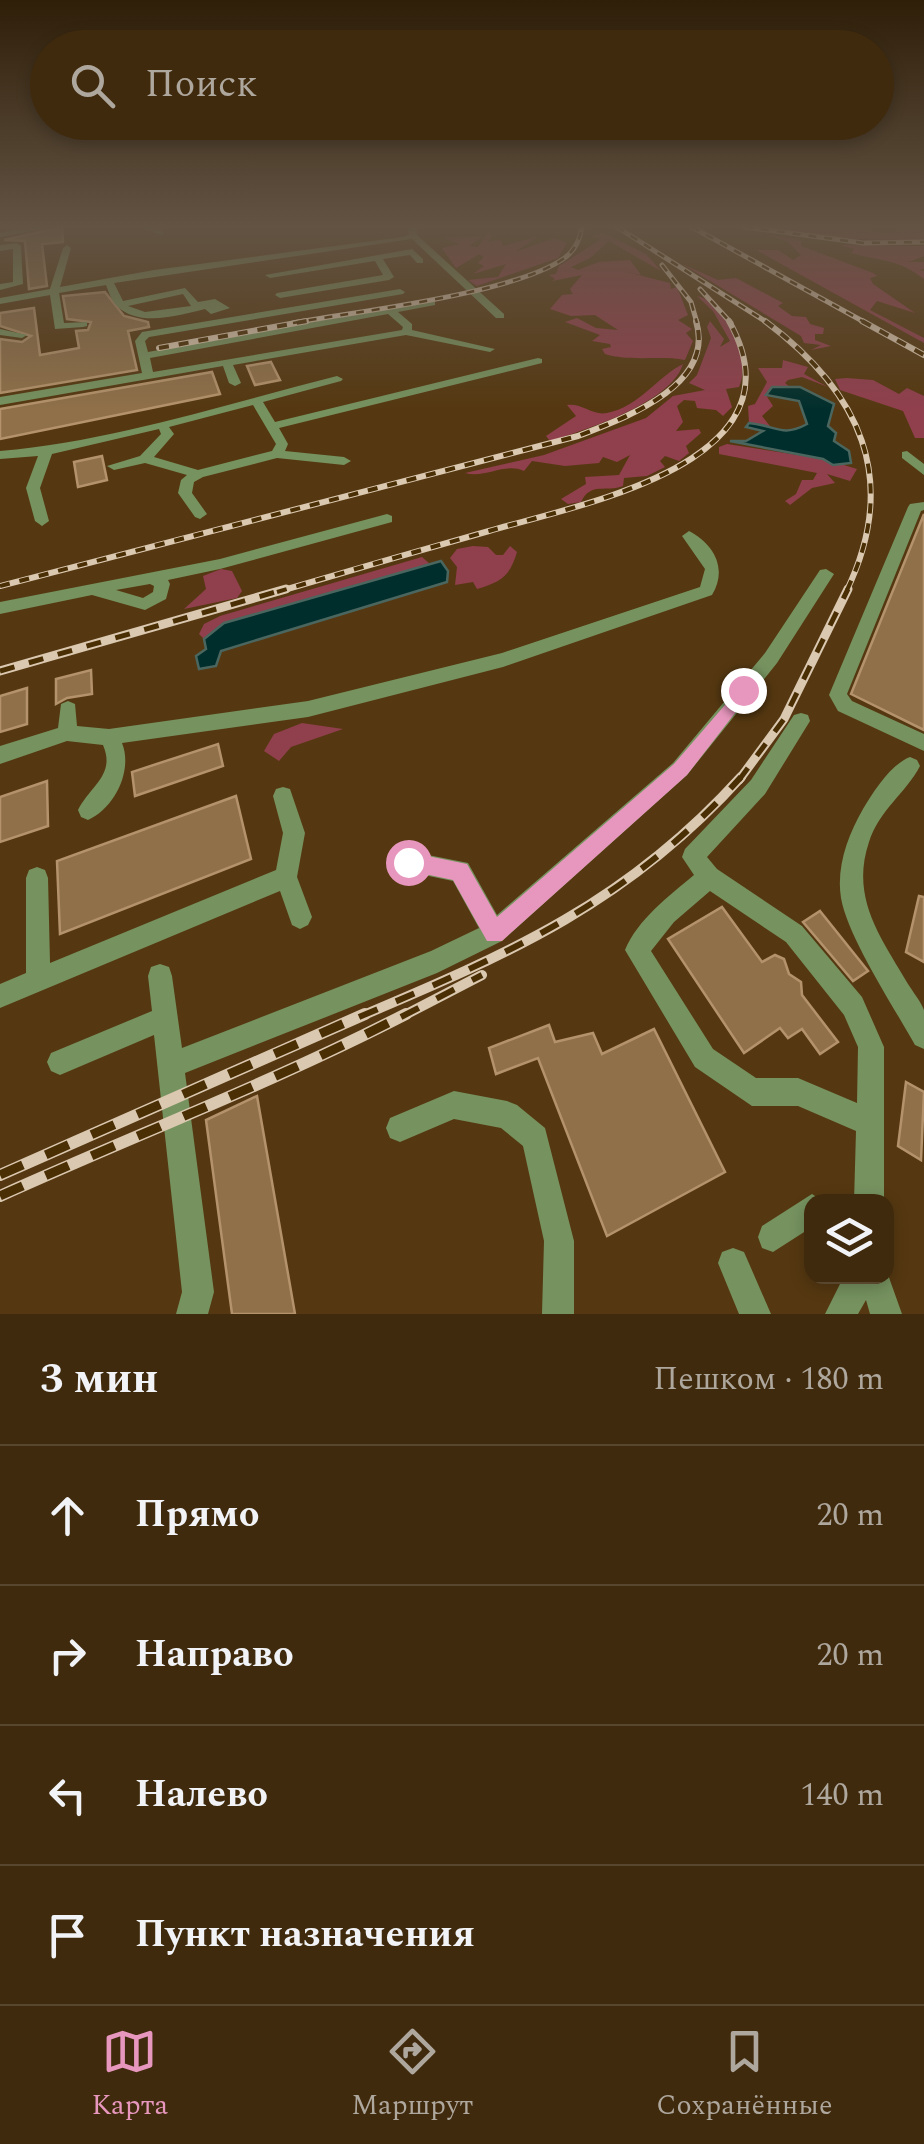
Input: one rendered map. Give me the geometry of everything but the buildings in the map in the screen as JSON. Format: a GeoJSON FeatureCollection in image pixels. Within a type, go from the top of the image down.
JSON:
{"type":"FeatureCollection","features":[{"type":"Feature","properties":{"kind":"lane"},"geometry":{"type":"LineString","coordinates":[[55,288],[59,327],[83,324]]}},
{"type":"Feature","properties":{"kind":"lane"},"geometry":{"type":"LineString","coordinates":[[0,302],[83,288]]}},
{"type":"Feature","properties":{"kind":"lane"},"geometry":{"type":"LineString","coordinates":[[113,288],[122,304],[147,316],[207,306],[211,311],[226,308],[216,302],[196,305],[185,290],[122,304]]}},
{"type":"Feature","properties":{"kind":"lane"},"geometry":{"type":"LineString","coordinates":[[277,288],[282,299],[334,288]]}},
{"type":"Feature","properties":{"kind":"lane"},"geometry":{"type":"LineString","coordinates":[[472,288],[500,316]]}},
{"type":"Feature","properties":{"kind":"lane"},"geometry":{"type":"LineString","coordinates":[[148,374],[140,340],[146,334],[400,292]]}},
{"type":"Feature","properties":{"kind":"lane"},"geometry":{"type":"LineString","coordinates":[[143,356],[432,302]]}},
{"type":"Feature","properties":{"kind":"lane"},"geometry":{"type":"LineString","coordinates":[[389,310],[408,326],[406,332]]}},
{"type":"Feature","properties":{"kind":"lane"},"geometry":{"type":"LineString","coordinates":[[0,332],[22,335]]}},
{"type":"Feature","properties":{"kind":"lane"},"geometry":{"type":"LineString","coordinates":[[0,401],[406,332],[490,349]]}},
{"type":"Feature","properties":{"kind":"lane"},"geometry":{"type":"LineString","coordinates":[[226,361],[235,383]]}},
{"type":"Feature","properties":{"kind":"lane"},"geometry":{"type":"LineString","coordinates":[[273,426],[538,361]]}},
{"type":"Feature","properties":{"kind":"lane"},"geometry":{"type":"LineString","coordinates":[[0,455],[256,402],[337,378]]}},
{"type":"Feature","properties":{"kind":"lane"},"geometry":{"type":"LineString","coordinates":[[256,402],[282,444],[277,454]]}},
{"type":"Feature","properties":{"kind":"lane"},"geometry":{"type":"LineString","coordinates":[[23,450],[46,451],[162,426],[180,418]]}},
{"type":"Feature","properties":{"kind":"lane"},"geometry":{"type":"LineString","coordinates":[[145,459],[168,434],[162,426]]}},
{"type":"Feature","properties":{"kind":"lane"},"geometry":{"type":"LineString","coordinates":[[42,521],[33,488],[46,451]]}},
{"type":"Feature","properties":{"kind":"lane"},"geometry":{"type":"LineString","coordinates":[[200,514],[185,493],[188,480],[198,474],[277,454],[344,461]]}},
{"type":"Feature","properties":{"kind":"lane"},"geometry":{"type":"LineString","coordinates":[[907,455],[924,470]]}},
{"type":"Feature","properties":{"kind":"lane"},"geometry":{"type":"LineString","coordinates":[[114,466],[145,459],[198,474]]}},
{"type":"Feature","properties":{"kind":"lane"},"geometry":{"type":"LineString","coordinates":[[924,506],[915,507],[838,695],[846,706],[924,743]]}},
{"type":"Feature","properties":{"kind":"lane"},"geometry":{"type":"LineString","coordinates":[[0,608],[96,590],[145,604],[160,594],[162,584],[153,578],[386,520]]}},
{"type":"Feature","properties":{"kind":"lane"},"geometry":{"type":"LineString","coordinates":[[0,755],[67,733],[110,737],[308,709],[562,641],[706,591],[714,582],[714,566],[689,536]]}},
{"type":"Feature","properties":{"kind":"lane"},"geometry":{"type":"LineString","coordinates":[[171,1066],[436,961],[494,933],[680,770],[781,646],[826,574]]}},
{"type":"Feature","properties":{"kind":"lane"},"geometry":{"type":"LineString","coordinates":[[67,733],[68,710]]}},
{"type":"Feature","properties":{"kind":"lane"},"geometry":{"type":"LineString","coordinates":[[801,721],[758,787],[693,857],[708,876],[794,934],[853,1006],[871,1047],[869,1194]]}},
{"type":"Feature","properties":{"kind":"lane"},"geometry":{"type":"LineString","coordinates":[[88,810],[117,778],[119,751],[110,737]]}},
{"type":"Feature","properties":{"kind":"lane"},"geometry":{"type":"LineString","coordinates":[[910,766],[871,809],[852,863],[852,900],[924,1036]]}},
{"type":"Feature","properties":{"kind":"lane"},"geometry":{"type":"LineString","coordinates":[[283,796],[294,833],[286,876],[300,917]]}},
{"type":"Feature","properties":{"kind":"lane"},"geometry":{"type":"LineString","coordinates":[[408,862],[460,871],[494,933]]}},
{"type":"Feature","properties":{"kind":"lane"},"geometry":{"type":"LineString","coordinates":[[0,996],[286,876]]}},
{"type":"Feature","properties":{"kind":"lane"},"geometry":{"type":"LineString","coordinates":[[708,876],[666,914],[637,950],[704,1058],[752,1092],[798,1092],[868,1122]]}},
{"type":"Feature","properties":{"kind":"lane"},"geometry":{"type":"LineString","coordinates":[[37,878],[38,982]]}},
{"type":"Feature","properties":{"kind":"lane"},"geometry":{"type":"LineString","coordinates":[[160,976],[198,1292],[192,1314]]}},
{"type":"Feature","properties":{"kind":"lane"},"geometry":{"type":"LineString","coordinates":[[60,1062],[165,1018]]}},
{"type":"Feature","properties":{"kind":"lane"},"geometry":{"type":"LineString","coordinates":[[400,1128],[454,1106],[507,1115],[535,1138],[558,1241],[558,1314]]}},
{"type":"Feature","properties":{"kind":"lane"},"geometry":{"type":"LineString","coordinates":[[774,1237],[804,1215]]}},
{"type":"Feature","properties":{"kind":"lane"},"geometry":{"type":"LineString","coordinates":[[733,1263],[754,1314]]}},
{"type":"Feature","properties":{"kind":"lane"},"geometry":{"type":"LineString","coordinates":[[841,1314],[858,1284]]}},
{"type":"Feature","properties":{"kind":"lane"},"geometry":{"type":"LineString","coordinates":[[877,1284],[886,1314]]}},
{"type":"Feature","properties":{"kind":"shaded area"},"geometry":{"type":"Polygon","coordinates":[[[678,288],[688,315],[678,320],[692,329],[686,333],[693,341],[685,360],[605,354],[602,349],[611,347],[610,344],[592,341],[600,335],[565,322],[577,318],[596,328],[618,330],[595,315],[571,316],[550,309],[562,295],[573,294],[570,289],[678,288]]]}},
{"type":"Feature","properties":{"kind":"shaded area"},"geometry":{"type":"Polygon","coordinates":[[[722,288],[755,288],[783,303],[778,306],[792,316],[806,317],[810,324],[824,328],[823,334],[815,334],[815,340],[831,346],[811,350],[821,345],[804,343],[801,336],[722,288]]]}},
{"type":"Feature","properties":{"kind":"shaded area"},"geometry":{"type":"Polygon","coordinates":[[[825,288],[879,288],[915,313],[877,301],[870,310],[924,338],[924,343],[825,288]]]}},
{"type":"Feature","properties":{"kind":"shaded area"},"geometry":{"type":"Polygon","coordinates":[[[697,296],[710,301],[729,322],[740,349],[742,376],[739,387],[726,389],[732,407],[723,416],[716,410],[697,408],[695,401],[684,400],[677,406],[683,422],[676,431],[699,429],[701,433],[686,446],[689,453],[679,461],[665,456],[660,461],[665,467],[647,476],[624,478],[623,486],[594,490],[581,502],[568,504],[561,499],[586,484],[585,477],[619,475],[630,455],[617,462],[603,457],[599,463],[565,466],[532,461],[524,471],[510,468],[465,473],[544,455],[646,418],[673,396],[705,390],[689,383],[697,375],[711,338],[707,327],[710,321],[724,339],[720,347],[730,341],[713,311],[697,296]]]}},
{"type":"Feature","properties":{"kind":"shaded area"},"geometry":{"type":"Polygon","coordinates":[[[783,360],[808,367],[804,374],[828,387],[802,377],[788,380],[785,383],[790,387],[772,387],[766,395],[773,406],[762,416],[773,430],[749,423],[748,406],[755,404],[767,382],[758,368],[782,368],[783,360]]]}},
{"type":"Feature","properties":{"kind":"shaded area"},"geometry":{"type":"Polygon","coordinates":[[[683,364],[675,378],[645,403],[584,430],[550,441],[546,436],[576,416],[567,405],[602,413],[618,410],[683,364]]]}},
{"type":"Feature","properties":{"kind":"shaded area"},"geometry":{"type":"Polygon","coordinates":[[[835,379],[873,380],[899,394],[907,388],[924,396],[924,438],[915,438],[903,411],[840,390],[835,379]]]}},
{"type":"Feature","properties":{"kind":"shaded area"},"geometry":{"type":"Polygon","coordinates":[[[727,444],[824,459],[857,469],[850,481],[827,474],[835,483],[812,488],[790,505],[785,501],[796,494],[802,480],[813,480],[817,473],[719,454],[719,447],[727,444]]]}},
{"type":"Feature","properties":{"kind":"shaded area"},"geometry":{"type":"Polygon","coordinates":[[[510,546],[517,552],[508,572],[498,581],[477,589],[473,582],[455,585],[457,567],[450,558],[457,549],[488,547],[496,555],[503,555],[510,546]]]}},
{"type":"Feature","properties":{"kind":"shaded area"},"geometry":{"type":"Polygon","coordinates":[[[422,557],[430,564],[225,623],[204,639],[199,634],[204,624],[220,616],[422,557]]]}},
{"type":"Feature","properties":{"kind":"shaded area"},"geometry":{"type":"Polygon","coordinates":[[[221,569],[232,571],[242,591],[237,598],[184,609],[206,589],[203,576],[221,569]]]}},
{"type":"Feature","properties":{"kind":"shaded area"},"geometry":{"type":"Polygon","coordinates":[[[302,723],[343,729],[291,747],[279,761],[264,751],[274,734],[302,723]]]}},
{"type":"Feature","properties":{"kind":"water"},"geometry":{"type":"Polygon","coordinates":[[[772,387],[800,387],[834,404],[828,426],[836,433],[834,441],[849,451],[851,463],[833,465],[823,459],[730,441],[746,441],[763,431],[746,427],[749,423],[785,430],[807,424],[799,401],[766,395],[772,387]]]}},
{"type":"Feature","properties":{"kind":"water"},"geometry":{"type":"Polygon","coordinates":[[[441,561],[448,571],[447,582],[221,651],[216,666],[199,669],[196,656],[206,649],[204,639],[224,623],[441,561]]]}},
{"type":"Feature","properties":{"kind":"railway"},"geometry":{"type":"LineString","coordinates":[[293,323],[484,288]]}},
{"type":"Feature","properties":{"kind":"railway"},"geometry":{"type":"LineString","coordinates":[[680,288],[691,302],[697,323]]}},
{"type":"Feature","properties":{"kind":"railway"},"geometry":{"type":"LineString","coordinates":[[713,288],[766,321]]}},
{"type":"Feature","properties":{"kind":"railway"},"geometry":{"type":"LineString","coordinates":[[803,288],[866,323]]}},
{"type":"Feature","properties":{"kind":"railway"},"geometry":{"type":"LineString","coordinates":[[700,289],[731,323]]}},
{"type":"Feature","properties":{"kind":"railway"},"geometry":{"type":"LineString","coordinates":[[159,348],[307,321]]}},
{"type":"Feature","properties":{"kind":"railway"},"geometry":{"type":"LineString","coordinates":[[0,586],[578,436],[641,409],[680,381],[699,344],[696,321]]}},
{"type":"Feature","properties":{"kind":"railway"},"geometry":{"type":"LineString","coordinates":[[277,592],[577,507],[674,469],[712,443],[738,410],[745,370],[729,321]]}},
{"type":"Feature","properties":{"kind":"railway"},"geometry":{"type":"LineString","coordinates":[[766,321],[825,377],[847,408],[862,441],[870,475],[870,512],[862,551],[846,592]]}},
{"type":"Feature","properties":{"kind":"railway"},"geometry":{"type":"LineString","coordinates":[[862,321],[924,355]]}},
{"type":"Feature","properties":{"kind":"railway"},"geometry":{"type":"LineString","coordinates":[[0,671],[286,589]]}},
{"type":"Feature","properties":{"kind":"railway"},"geometry":{"type":"LineString","coordinates":[[739,780],[784,719],[848,589]]}},
{"type":"Feature","properties":{"kind":"railway"},"geometry":{"type":"LineString","coordinates":[[359,1017],[467,970],[565,920],[655,858],[741,777]]}},
{"type":"Feature","properties":{"kind":"railway"},"geometry":{"type":"LineString","coordinates":[[401,1017],[482,975]]}},
{"type":"Feature","properties":{"kind":"railway"},"geometry":{"type":"LineString","coordinates":[[0,1175],[365,1014]]}},
{"type":"Feature","properties":{"kind":"railway"},"geometry":{"type":"LineString","coordinates":[[0,1196],[255,1085],[406,1014]]}},
{"type":"Feature","properties":{"kind":"route"},"geometry":{"type":"LineString","coordinates":[[408,862],[460,871],[494,933],[680,770],[743,690]]}}]}
